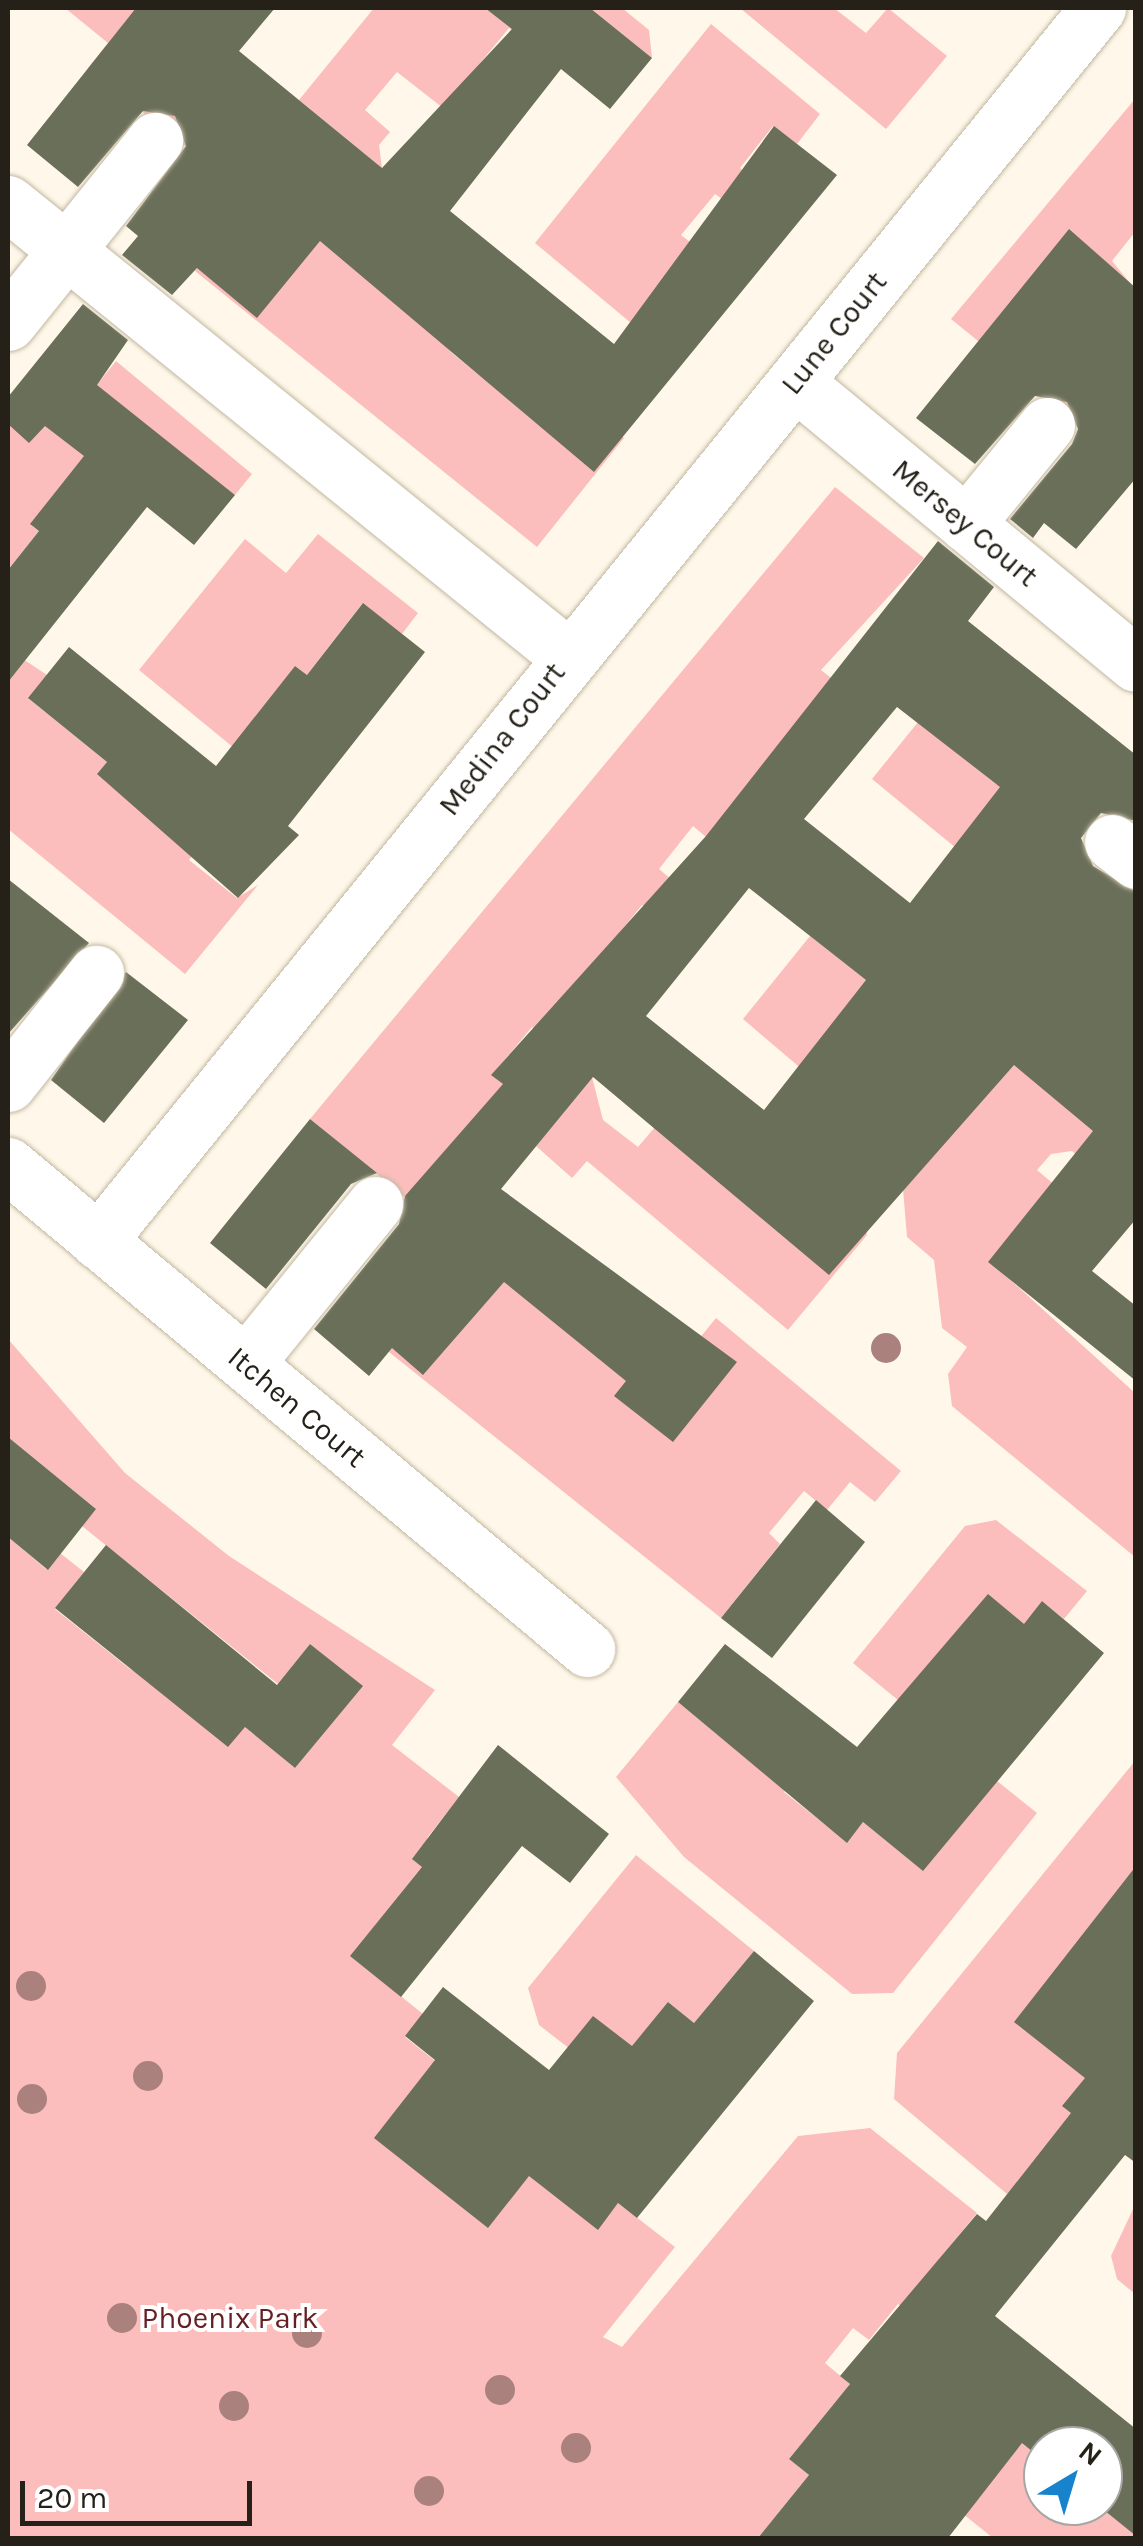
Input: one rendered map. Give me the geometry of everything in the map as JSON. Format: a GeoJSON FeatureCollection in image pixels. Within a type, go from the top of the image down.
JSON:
{"type":"FeatureCollection","features":[{"type":"Feature","properties":{"kind":"street","name":"Lune Court"},"geometry":{"type":"LineString","coordinates":[[570,658],[1098,8]]}},
{"type":"Feature","properties":{"kind":"street"},"geometry":{"type":"LineString","coordinates":[[8,323],[156,140]]}},
{"type":"Feature","properties":{"kind":"street","name":"Medina Court"},"geometry":{"type":"LineString","coordinates":[[8,204],[570,658],[98,1241]]}},
{"type":"Feature","properties":{"kind":"street","name":"Mersey Court"},"geometry":{"type":"LineString","coordinates":[[794,382],[1136,664]]}},
{"type":"Feature","properties":{"kind":"street"},"geometry":{"type":"LineString","coordinates":[[966,524],[1047,424]]}},
{"type":"Feature","properties":{"kind":"street"},"geometry":{"type":"LineString","coordinates":[[8,1084],[96,973]]}},
{"type":"Feature","properties":{"kind":"street","name":"Itchen Court"},"geometry":{"type":"LineString","coordinates":[[8,1164],[587,1649]]}},
{"type":"Feature","properties":{"kind":"street"},"geometry":{"type":"LineString","coordinates":[[246,1363],[375,1204]]}},
{"type":"Feature","properties":{"kind":"green space"},"geometry":{"type":"Polygon","coordinates":[[[65,8],[169,8],[158,22],[452,353],[479,375],[586,406],[624,438],[537,547],[195,271],[252,200],[88,68],[108,43],[65,8]]]}},
{"type":"Feature","properties":{"kind":"green space"},"geometry":{"type":"Polygon","coordinates":[[[374,8],[552,8],[525,40],[509,28],[443,108],[397,72],[365,110],[390,132],[379,145],[382,168],[299,100],[374,8]]]}},
{"type":"Feature","properties":{"kind":"green space"},"geometry":{"type":"Polygon","coordinates":[[[590,8],[622,8],[649,30],[652,58],[590,8]]]}},
{"type":"Feature","properties":{"kind":"green space"},"geometry":{"type":"Polygon","coordinates":[[[740,8],[834,8],[866,33],[888,8],[947,56],[886,129],[740,8]]]}},
{"type":"Feature","properties":{"kind":"green space"},"geometry":{"type":"Polygon","coordinates":[[[711,24],[820,114],[797,144],[773,126],[740,168],[762,187],[741,213],[715,194],[681,235],[694,245],[631,323],[535,243],[711,24]]]}},
{"type":"Feature","properties":{"kind":"green space"},"geometry":{"type":"Polygon","coordinates":[[[1135,99],[1135,232],[1112,261],[1135,289],[1095,436],[951,319],[1135,99]]]}},
{"type":"Feature","properties":{"kind":"green space"},"geometry":{"type":"Polygon","coordinates":[[[116,361],[252,474],[235,495],[146,425],[31,525],[39,531],[8,570],[8,427],[23,408],[57,434],[116,361]]]}},
{"type":"Feature","properties":{"kind":"green space"},"geometry":{"type":"Polygon","coordinates":[[[835,487],[924,558],[821,670],[844,688],[718,847],[693,826],[659,869],[679,886],[656,915],[642,905],[587,973],[555,1046],[532,1027],[492,1075],[514,1093],[425,1177],[650,1399],[716,1318],[901,1471],[875,1502],[850,1482],[827,1510],[804,1491],[769,1533],[780,1544],[721,1618],[389,1352],[428,1216],[310,1119],[835,487]]]}},
{"type":"Feature","properties":{"kind":"green space"},"geometry":{"type":"Polygon","coordinates":[[[318,534],[418,613],[402,634],[362,604],[307,675],[295,666],[234,748],[139,670],[245,539],[286,573],[318,534]]]}},
{"type":"Feature","properties":{"kind":"green space"},"geometry":{"type":"Polygon","coordinates":[[[8,649],[47,675],[29,699],[107,762],[98,773],[204,841],[189,860],[237,898],[258,885],[185,974],[8,829],[8,649]]]}},
{"type":"Feature","properties":{"kind":"green space"},"geometry":{"type":"Polygon","coordinates":[[[948,685],[959,755],[996,784],[1033,737],[1018,899],[872,779],[948,685]]]}},
{"type":"Feature","properties":{"kind":"green space"},"geometry":{"type":"Polygon","coordinates":[[[810,936],[892,1000],[824,1088],[743,1019],[810,936]]]}},
{"type":"Feature","properties":{"kind":"green space"},"geometry":{"type":"Polygon","coordinates":[[[1135,1024],[1083,1161],[1072,1151],[1051,1154],[1037,1170],[1069,1197],[1006,1276],[1135,1393],[1135,1557],[952,1406],[948,1374],[967,1347],[942,1328],[934,1260],[907,1237],[900,1153],[994,1068],[1135,1024]]]}},
{"type":"Feature","properties":{"kind":"green space"},"geometry":{"type":"Polygon","coordinates":[[[592,1077],[603,1120],[638,1147],[655,1127],[862,1189],[867,1235],[788,1330],[587,1161],[572,1178],[536,1146],[592,1077]]]}},
{"type":"Feature","properties":{"kind":"green space","name":"Phoenix Park"},"geometry":{"type":"Polygon","coordinates":[[[8,1339],[125,1473],[229,1556],[435,1690],[392,1745],[459,1797],[427,1838],[450,1857],[417,1873],[351,1956],[423,2014],[405,2037],[482,2098],[598,2229],[618,2203],[675,2247],[603,2337],[622,2347],[798,2136],[870,2128],[977,2213],[924,2278],[921,2321],[898,2304],[869,2340],[853,2328],[825,2363],[850,2384],[789,2459],[809,2475],[758,2538],[8,2538],[8,1537],[46,1569],[60,1553],[84,1572],[55,1609],[130,1669],[244,1726],[295,1768],[362,1686],[310,1644],[278,1684],[82,1526],[95,1508],[8,1437],[8,1339]]]}},
{"type":"Feature","properties":{"kind":"green space"},"geometry":{"type":"Polygon","coordinates":[[[996,1520],[1087,1591],[1064,1619],[1042,1601],[945,1739],[853,1663],[965,1526],[996,1520]]]}},
{"type":"Feature","properties":{"kind":"green space"},"geometry":{"type":"Polygon","coordinates":[[[678,1702],[755,1766],[800,1771],[784,1792],[847,1842],[863,1822],[922,1870],[982,1769],[1037,1813],[893,1993],[852,1994],[684,1857],[616,1777],[678,1702]]]}},
{"type":"Feature","properties":{"kind":"green space"},"geometry":{"type":"Polygon","coordinates":[[[1135,1761],[1135,2015],[1083,2122],[1007,2194],[894,2099],[897,2053],[1135,1761]]]}},
{"type":"Feature","properties":{"kind":"green space"},"geometry":{"type":"Polygon","coordinates":[[[636,1855],[754,1951],[694,2023],[668,2002],[641,2104],[539,2025],[528,1988],[636,1855]]]}},
{"type":"Feature","properties":{"kind":"green space"},"geometry":{"type":"Polygon","coordinates":[[[1135,2205],[1135,2294],[1117,2279],[1111,2256],[1135,2205]]]}},
{"type":"Feature","properties":{"kind":"green space"},"geometry":{"type":"Polygon","coordinates":[[[983,2391],[1023,2428],[1023,2526],[1123,2526],[1123,2496],[1135,2491],[1135,2538],[993,2538],[938,2494],[983,2391]]]}},
{"type":"Feature","properties":{"kind":"building"},"geometry":{"type":"Polygon","coordinates":[[[136,8],[275,8],[239,51],[382,168],[512,29],[485,8],[590,8],[652,58],[610,109],[561,69],[450,211],[614,344],[774,126],[837,175],[594,472],[320,241],[257,318],[197,268],[172,295],[122,255],[138,236],[126,226],[186,146],[175,116],[143,111],[78,187],[27,145],[136,8]]]}},
{"type":"Feature","properties":{"kind":"building"},"geometry":{"type":"Polygon","coordinates":[[[1069,229],[1136,288],[1136,478],[1076,549],[1044,523],[1033,538],[1010,519],[1072,444],[1078,429],[1067,402],[1035,396],[975,464],[916,418],[1069,229]]]}},
{"type":"Feature","properties":{"kind":"building"},"geometry":{"type":"Polygon","coordinates":[[[83,304],[128,340],[97,385],[235,495],[194,545],[147,507],[8,682],[8,570],[39,531],[30,524],[84,456],[45,426],[29,443],[8,424],[8,397],[83,304]]]}},
{"type":"Feature","properties":{"kind":"building"},"geometry":{"type":"Polygon","coordinates":[[[938,541],[994,587],[968,621],[1136,755],[1136,821],[1101,813],[1081,838],[1093,866],[1136,892],[1136,1219],[1092,1271],[1136,1306],[1136,1381],[988,1262],[1093,1131],[1014,1065],[829,1275],[593,1077],[501,1189],[737,1362],[673,1442],[614,1396],[626,1381],[504,1282],[423,1375],[392,1348],[369,1376],[314,1329],[399,1224],[405,1196],[503,1084],[491,1075],[706,836],[938,541]],[[897,707],[804,819],[910,903],[1000,787],[897,707]],[[749,888],[646,1016],[764,1110],[866,980],[749,888]]]}},
{"type":"Feature","properties":{"kind":"building"},"geometry":{"type":"Polygon","coordinates":[[[363,603],[425,652],[288,826],[299,835],[238,898],[97,774],[107,762],[28,698],[69,647],[216,766],[295,666],[307,675],[363,603]]]}},
{"type":"Feature","properties":{"kind":"building"},"geometry":{"type":"Polygon","coordinates":[[[8,879],[89,943],[8,1034],[8,879]]]}},
{"type":"Feature","properties":{"kind":"building"},"geometry":{"type":"Polygon","coordinates":[[[126,972],[188,1020],[104,1123],[51,1080],[126,972]]]}},
{"type":"Feature","properties":{"kind":"building"},"geometry":{"type":"Polygon","coordinates":[[[310,1119],[377,1173],[351,1184],[266,1289],[210,1243],[310,1119]]]}},
{"type":"Feature","properties":{"kind":"building"},"geometry":{"type":"Polygon","coordinates":[[[8,1437],[96,1509],[48,1570],[8,1537],[8,1437]]]}},
{"type":"Feature","properties":{"kind":"building"},"geometry":{"type":"Polygon","coordinates":[[[816,1500],[865,1542],[772,1658],[721,1618],[816,1500]]]}},
{"type":"Feature","properties":{"kind":"building"},"geometry":{"type":"Polygon","coordinates":[[[106,1545],[277,1685],[310,1644],[363,1686],[295,1768],[245,1727],[228,1747],[55,1608],[106,1545]]]}},
{"type":"Feature","properties":{"kind":"building"},"geometry":{"type":"Polygon","coordinates":[[[988,1594],[1024,1624],[1042,1601],[1104,1653],[923,1871],[863,1822],[847,1843],[678,1702],[725,1644],[857,1747],[988,1594]]]}},
{"type":"Feature","properties":{"kind":"building"},"geometry":{"type":"Polygon","coordinates":[[[498,1745],[609,1834],[570,1883],[522,1846],[401,1997],[350,1956],[422,1867],[412,1859],[498,1745]]]}},
{"type":"Feature","properties":{"kind":"building"},"geometry":{"type":"Polygon","coordinates":[[[1136,1866],[1136,2163],[1125,2155],[995,2316],[1136,2429],[1136,2536],[1123,2525],[1123,2426],[1023,2426],[1023,2444],[948,2538],[758,2538],[809,2475],[789,2459],[850,2384],[840,2376],[977,2214],[986,2221],[1071,2113],[1062,2106],[1085,2078],[1014,2022],[1136,1866]]]}},
{"type":"Feature","properties":{"kind":"building"},"geometry":{"type":"Polygon","coordinates":[[[754,1951],[814,2001],[637,2218],[618,2203],[598,2230],[529,2176],[488,2228],[374,2138],[435,2060],[405,2036],[443,1987],[549,2070],[593,2016],[632,2046],[668,2002],[694,2023],[754,1951]]]}}]}
